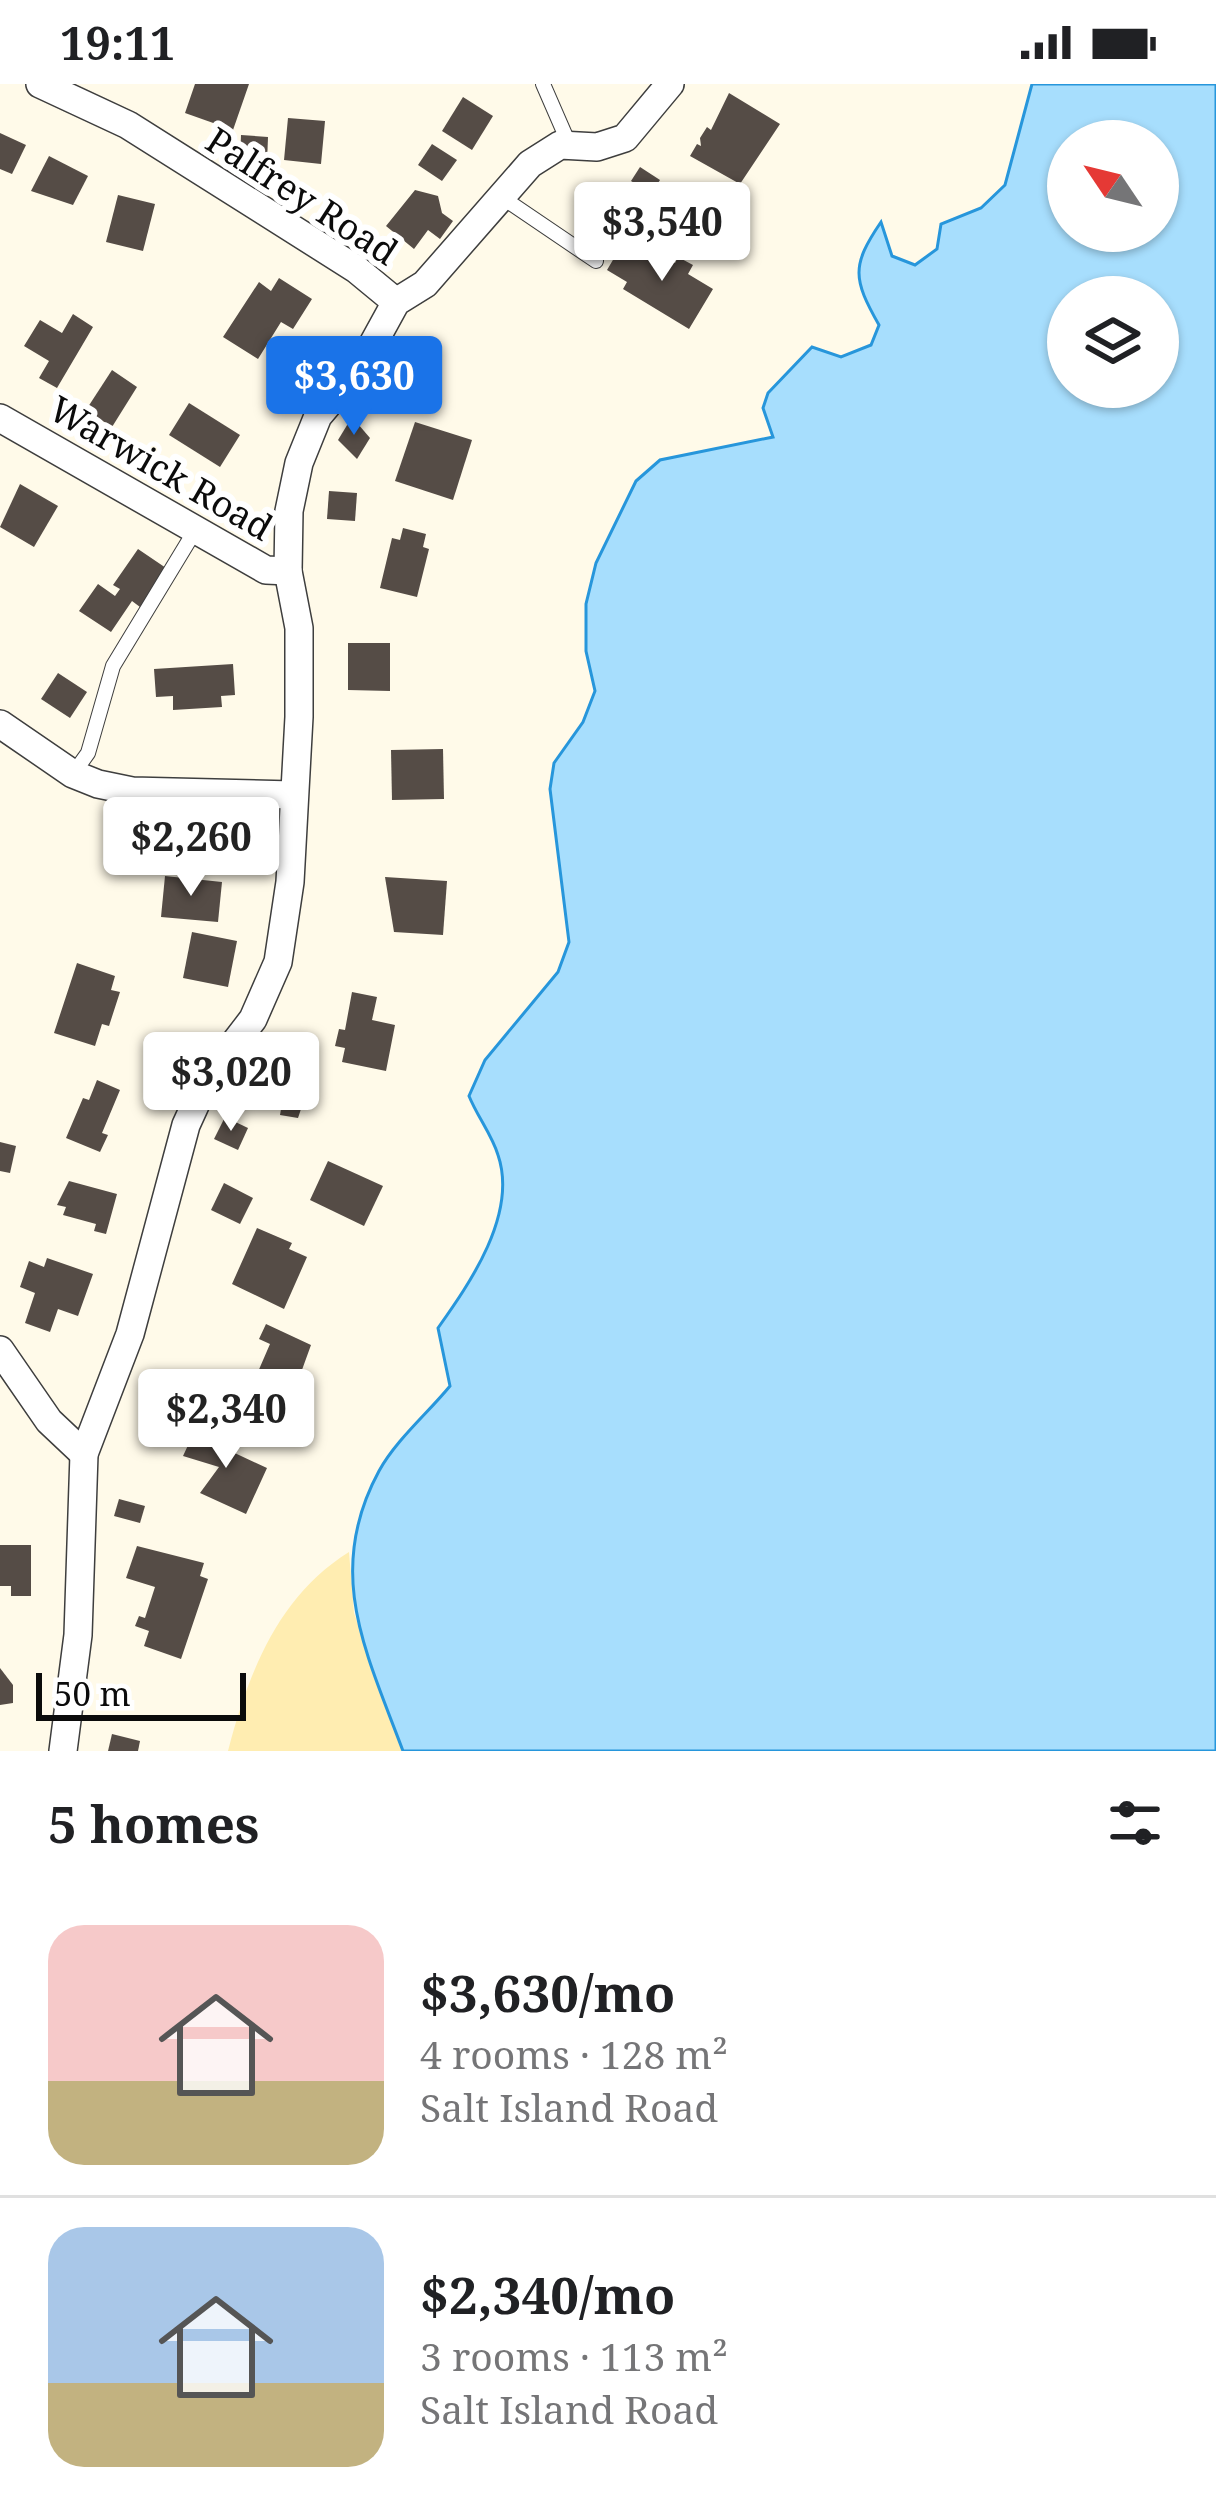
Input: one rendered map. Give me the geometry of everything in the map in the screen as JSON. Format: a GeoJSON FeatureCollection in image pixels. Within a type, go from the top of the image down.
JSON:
{"type":"FeatureCollection","features":[{"type":"Feature","properties":{"kind":"street","name":"Palfrey Road"},"geometry":{"type":"LineString","coordinates":[[40,84],[128,125],[356,269],[396,302]]}},
{"type":"Feature","properties":{"kind":"street"},"geometry":{"type":"LineString","coordinates":[[63,1751],[78,1635],[84,1454],[130,1334],[186,1125],[207,1078],[253,1019],[278,962],[290,882],[299,628],[288,571],[289,511],[299,463],[319,416],[362,364],[396,302],[424,284],[530,164],[560,145],[597,147],[625,138],[670,84]]}},
{"type":"Feature","properties":{"kind":"street","name":"Warwick Road"},"geometry":{"type":"LineString","coordinates":[[0,418],[266,570],[288,571]]}},
{"type":"Feature","properties":{"kind":"street"},"geometry":{"type":"LineString","coordinates":[[0,724],[73,774],[132,791],[292,795]]}},
{"type":"Feature","properties":{"kind":"street"},"geometry":{"type":"LineString","coordinates":[[0,1350],[49,1420],[84,1454]]}},
{"type":"Feature","properties":{"kind":"lane"},"geometry":{"type":"LineString","coordinates":[[542,84],[570,146]]}},
{"type":"Feature","properties":{"kind":"lane"},"geometry":{"type":"LineString","coordinates":[[500,196],[596,261]]}},
{"type":"Feature","properties":{"kind":"lane"},"geometry":{"type":"LineString","coordinates":[[73,774],[88,753],[113,666],[196,529]]}},
{"type":"Feature","properties":{"kind":"sand"},"geometry":{"type":"Polygon","coordinates":[[[349,1552],[354,1613],[403,1751],[228,1751],[245,1694],[269,1639],[303,1591],[349,1552]]]}},
{"type":"Feature","properties":{"kind":"water"},"geometry":{"type":"Polygon","coordinates":[[[1032,84],[1216,84],[1216,1751],[403,1751],[356,1612],[354,1543],[379,1471],[450,1386],[438,1328],[488,1247],[502,1201],[498,1155],[469,1096],[485,1060],[558,972],[569,942],[550,789],[554,763],[583,722],[595,691],[586,651],[586,604],[596,563],[636,481],[660,460],[773,437],[763,408],[768,393],[812,347],[841,357],[871,345],[879,325],[859,273],[864,250],[881,222],[892,256],[915,265],[937,249],[941,224],[981,208],[1005,185],[1032,84]]]}},
{"type":"Feature","properties":{"kind":"building"},"geometry":{"type":"Polygon","coordinates":[[[195,84],[249,84],[233,130],[185,113],[195,84]]]}},
{"type":"Feature","properties":{"kind":"building"},"geometry":{"type":"Polygon","coordinates":[[[729,93],[780,124],[740,184],[690,156],[697,144],[701,146],[707,127],[711,130],[729,93]]]}},
{"type":"Feature","properties":{"kind":"building"},"geometry":{"type":"Polygon","coordinates":[[[463,97],[493,116],[472,150],[442,131],[463,97]]]}},
{"type":"Feature","properties":{"kind":"building"},"geometry":{"type":"Polygon","coordinates":[[[288,118],[325,121],[321,164],[284,160],[288,118]]]}},
{"type":"Feature","properties":{"kind":"building"},"geometry":{"type":"Polygon","coordinates":[[[0,133],[26,145],[12,174],[0,169],[0,133]]]}},
{"type":"Feature","properties":{"kind":"building"},"geometry":{"type":"Polygon","coordinates":[[[241,135],[268,137],[267,163],[240,161],[241,135]]]}},
{"type":"Feature","properties":{"kind":"building"},"geometry":{"type":"Polygon","coordinates":[[[432,144],[457,160],[442,181],[418,165],[432,144]]]}},
{"type":"Feature","properties":{"kind":"building"},"geometry":{"type":"Polygon","coordinates":[[[49,156],[88,176],[73,205],[31,191],[49,156]]]}},
{"type":"Feature","properties":{"kind":"building"},"geometry":{"type":"Polygon","coordinates":[[[640,167],[660,180],[651,194],[631,181],[640,167]]]}},
{"type":"Feature","properties":{"kind":"building"},"geometry":{"type":"Polygon","coordinates":[[[415,190],[438,196],[442,213],[453,221],[440,239],[428,230],[414,249],[386,226],[415,190]]]}},
{"type":"Feature","properties":{"kind":"building"},"geometry":{"type":"Polygon","coordinates":[[[118,195],[155,204],[143,251],[106,242],[118,195]]]}},
{"type":"Feature","properties":{"kind":"building"},"geometry":{"type":"Polygon","coordinates":[[[695,205],[731,227],[720,245],[684,223],[695,205]]]}},
{"type":"Feature","properties":{"kind":"building"},"geometry":{"type":"Polygon","coordinates":[[[647,247],[675,263],[678,257],[693,265],[688,274],[713,289],[689,329],[623,289],[627,282],[607,270],[620,248],[639,259],[647,247]]]}},
{"type":"Feature","properties":{"kind":"building"},"geometry":{"type":"Polygon","coordinates":[[[279,278],[312,299],[293,329],[281,322],[258,359],[223,337],[259,282],[271,291],[279,278]]]}},
{"type":"Feature","properties":{"kind":"building"},"geometry":{"type":"Polygon","coordinates":[[[73,314],[93,327],[57,388],[39,378],[49,361],[24,346],[40,320],[62,333],[73,314]]]}},
{"type":"Feature","properties":{"kind":"building"},"geometry":{"type":"Polygon","coordinates":[[[112,370],[137,387],[112,427],[86,410],[112,370]]]}},
{"type":"Feature","properties":{"kind":"building"},"geometry":{"type":"Polygon","coordinates":[[[189,403],[240,435],[220,467],[169,435],[189,403]]]}},
{"type":"Feature","properties":{"kind":"building"},"geometry":{"type":"Polygon","coordinates":[[[352,417],[370,438],[357,459],[338,440],[352,417]]]}},
{"type":"Feature","properties":{"kind":"building"},"geometry":{"type":"Polygon","coordinates":[[[415,422],[472,440],[453,500],[395,481],[415,422]]]}},
{"type":"Feature","properties":{"kind":"building"},"geometry":{"type":"Polygon","coordinates":[[[20,484],[58,506],[34,547],[0,527],[20,484]]]}},
{"type":"Feature","properties":{"kind":"building"},"geometry":{"type":"Polygon","coordinates":[[[329,491],[357,493],[355,521],[327,519],[329,491]]]}},
{"type":"Feature","properties":{"kind":"building"},"geometry":{"type":"Polygon","coordinates":[[[403,528],[426,534],[423,547],[429,549],[417,597],[380,588],[392,538],[400,540],[403,528]]]}},
{"type":"Feature","properties":{"kind":"building"},"geometry":{"type":"Polygon","coordinates":[[[138,549],[166,568],[140,607],[132,601],[111,632],[79,611],[98,584],[115,596],[120,589],[113,585],[138,549]]]}},
{"type":"Feature","properties":{"kind":"building"},"geometry":{"type":"Polygon","coordinates":[[[348,643],[390,643],[390,691],[348,690],[348,643]]]}},
{"type":"Feature","properties":{"kind":"building"},"geometry":{"type":"Polygon","coordinates":[[[233,664],[235,695],[221,696],[222,707],[173,710],[173,696],[156,697],[154,669],[233,664]]]}},
{"type":"Feature","properties":{"kind":"building"},"geometry":{"type":"Polygon","coordinates":[[[58,673],[87,692],[70,718],[41,699],[58,673]]]}},
{"type":"Feature","properties":{"kind":"building"},"geometry":{"type":"Polygon","coordinates":[[[443,749],[444,799],[392,800],[391,750],[443,749]]]}},
{"type":"Feature","properties":{"kind":"building"},"geometry":{"type":"Polygon","coordinates":[[[195,800],[238,810],[228,855],[188,845],[186,854],[168,849],[173,828],[188,832],[195,800]]]}},
{"type":"Feature","properties":{"kind":"building"},"geometry":{"type":"Polygon","coordinates":[[[165,876],[222,882],[218,922],[161,917],[165,876]]]}},
{"type":"Feature","properties":{"kind":"building"},"geometry":{"type":"Polygon","coordinates":[[[385,877],[447,881],[443,935],[394,932],[385,877]]]}},
{"type":"Feature","properties":{"kind":"building"},"geometry":{"type":"Polygon","coordinates":[[[192,932],[237,941],[228,987],[183,978],[192,932]]]}},
{"type":"Feature","properties":{"kind":"building"},"geometry":{"type":"Polygon","coordinates":[[[77,963],[115,976],[111,990],[120,992],[109,1026],[102,1024],[95,1046],[54,1033],[77,963]]]}},
{"type":"Feature","properties":{"kind":"building"},"geometry":{"type":"Polygon","coordinates":[[[352,992],[377,997],[372,1020],[395,1025],[386,1071],[342,1062],[345,1048],[335,1046],[339,1029],[345,1030],[352,992]]]}},
{"type":"Feature","properties":{"kind":"building"},"geometry":{"type":"Polygon","coordinates":[[[274,1062],[305,1067],[302,1084],[309,1085],[298,1118],[280,1115],[283,1097],[269,1095],[274,1062]]]}},
{"type":"Feature","properties":{"kind":"building"},"geometry":{"type":"Polygon","coordinates":[[[97,1080],[120,1090],[102,1133],[108,1135],[100,1152],[66,1138],[83,1098],[89,1100],[97,1080]]]}},
{"type":"Feature","properties":{"kind":"building"},"geometry":{"type":"Polygon","coordinates":[[[225,1117],[248,1128],[238,1150],[214,1139],[225,1117]]]}},
{"type":"Feature","properties":{"kind":"building"},"geometry":{"type":"Polygon","coordinates":[[[0,1142],[16,1146],[10,1173],[0,1171],[0,1142]]]}},
{"type":"Feature","properties":{"kind":"building"},"geometry":{"type":"Polygon","coordinates":[[[328,1161],[383,1186],[364,1226],[310,1200],[328,1161]]]}},
{"type":"Feature","properties":{"kind":"building"},"geometry":{"type":"Polygon","coordinates":[[[69,1181],[117,1194],[106,1234],[94,1231],[96,1224],[63,1215],[66,1207],[57,1205],[69,1181]]]}},
{"type":"Feature","properties":{"kind":"building"},"geometry":{"type":"Polygon","coordinates":[[[224,1183],[253,1198],[240,1224],[211,1210],[224,1183]]]}},
{"type":"Feature","properties":{"kind":"building"},"geometry":{"type":"Polygon","coordinates":[[[257,1228],[292,1243],[289,1249],[307,1257],[284,1309],[232,1284],[257,1228]]]}},
{"type":"Feature","properties":{"kind":"building"},"geometry":{"type":"Polygon","coordinates":[[[47,1258],[93,1274],[78,1316],[58,1309],[50,1332],[25,1323],[35,1293],[20,1287],[29,1261],[44,1267],[47,1258]]]}},
{"type":"Feature","properties":{"kind":"building"},"geometry":{"type":"Polygon","coordinates":[[[266,1324],[311,1345],[286,1414],[267,1406],[274,1390],[254,1381],[270,1344],[259,1339],[266,1324]]]}},
{"type":"Feature","properties":{"kind":"building"},"geometry":{"type":"Polygon","coordinates":[[[197,1426],[228,1441],[224,1448],[267,1468],[246,1514],[200,1493],[219,1467],[183,1456],[197,1426]]]}},
{"type":"Feature","properties":{"kind":"building"},"geometry":{"type":"Polygon","coordinates":[[[119,1499],[145,1506],[140,1523],[114,1516],[119,1499]]]}},
{"type":"Feature","properties":{"kind":"building"},"geometry":{"type":"Polygon","coordinates":[[[0,1545],[31,1545],[31,1596],[11,1596],[11,1586],[0,1586],[0,1545]]]}},
{"type":"Feature","properties":{"kind":"building"},"geometry":{"type":"Polygon","coordinates":[[[137,1546],[204,1563],[200,1576],[208,1579],[181,1659],[144,1646],[149,1631],[135,1626],[139,1616],[145,1618],[155,1587],[126,1578],[137,1546]]]}},
{"type":"Feature","properties":{"kind":"building"},"geometry":{"type":"Polygon","coordinates":[[[0,1668],[13,1685],[13,1703],[0,1705],[0,1668]]]}},
{"type":"Feature","properties":{"kind":"building"},"geometry":{"type":"Polygon","coordinates":[[[112,1734],[140,1741],[138,1751],[108,1751],[112,1734]]]}}]}
